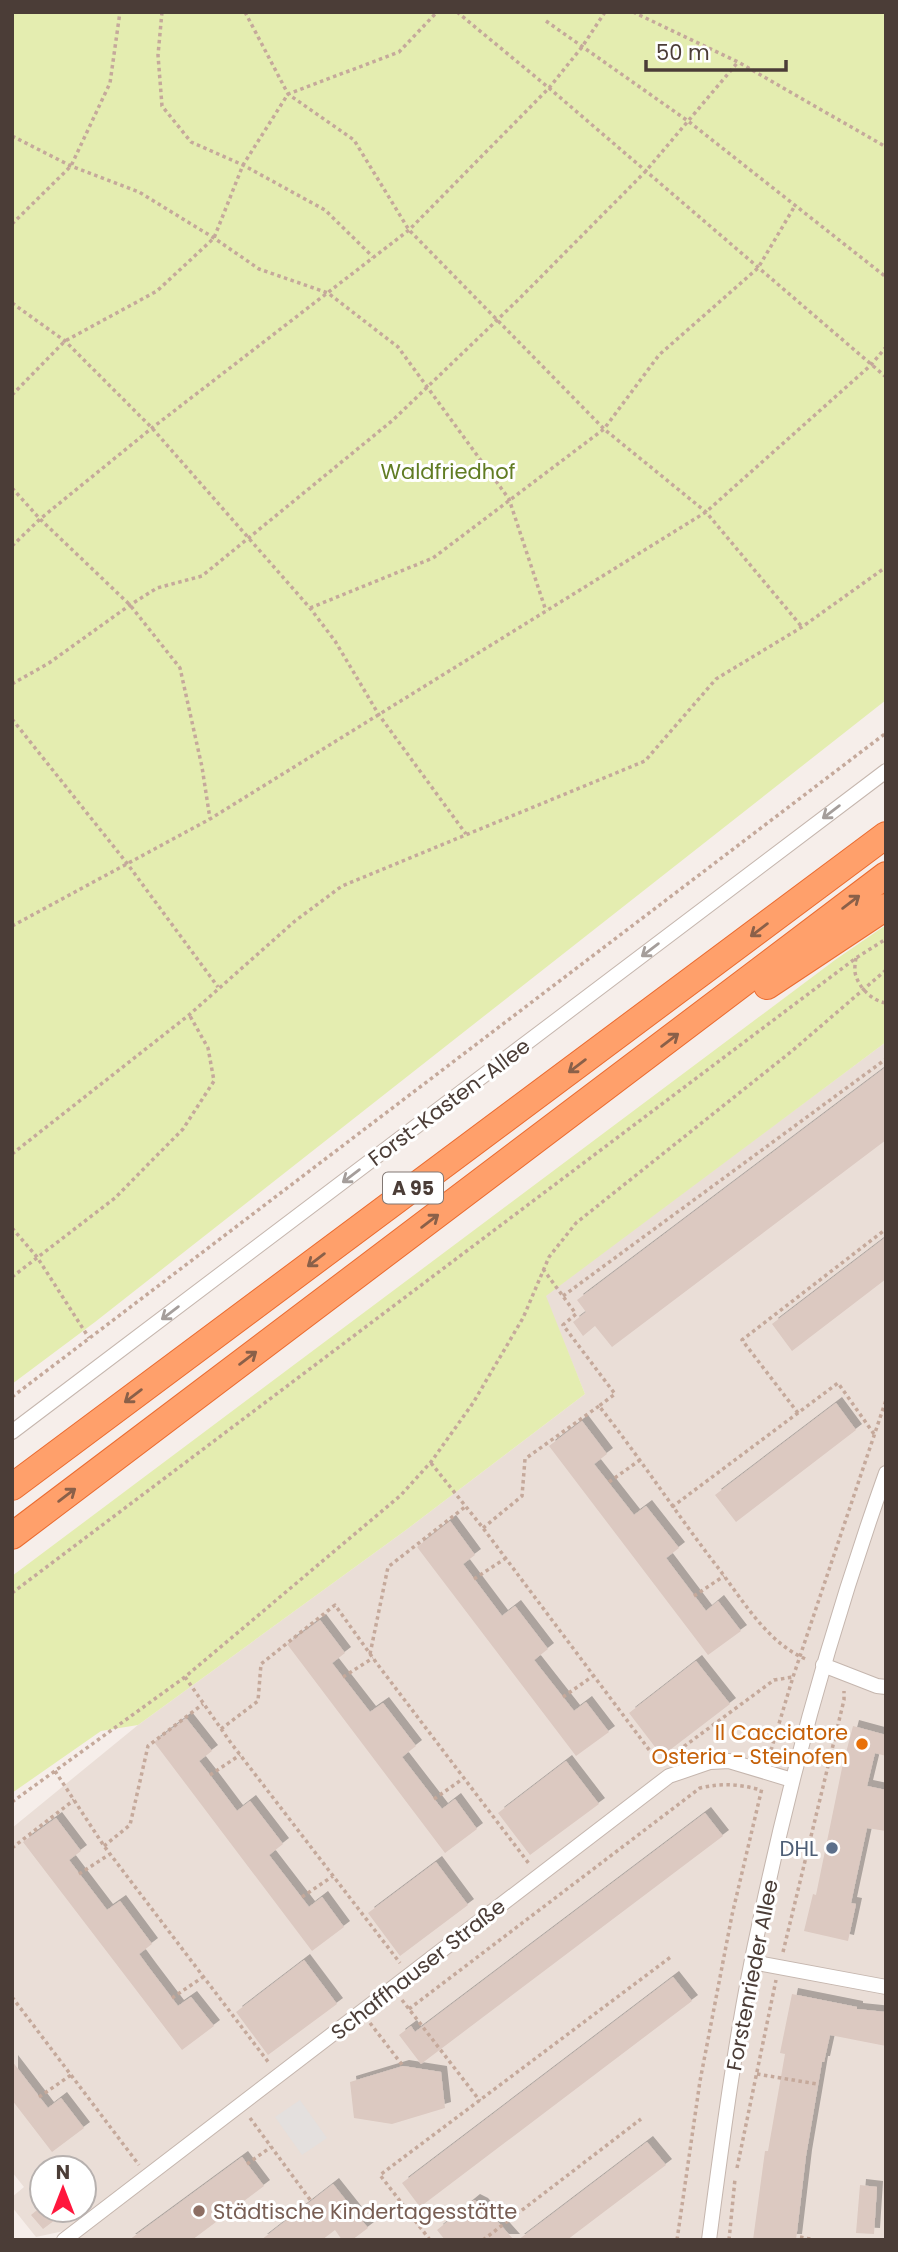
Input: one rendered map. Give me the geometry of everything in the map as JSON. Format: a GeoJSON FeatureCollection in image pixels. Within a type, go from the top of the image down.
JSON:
{"type":"FeatureCollection","features":[{"type":"Feature","properties":{"kind":"highway","name":"A 95"},"geometry":{"type":"LineString","coordinates":[[12,1487],[886,835]]}},
{"type":"Feature","properties":{"kind":"highway","name":"A 95"},"geometry":{"type":"LineString","coordinates":[[12,1536],[886,875]]}},
{"type":"Feature","properties":{"kind":"highway"},"geometry":{"type":"LineString","coordinates":[[699,1017],[757,993],[886,907]]}},
{"type":"Feature","properties":{"kind":"street","name":"Forst-Kasten-Allee"},"geometry":{"type":"LineString","coordinates":[[12,1432],[886,771]]}},
{"type":"Feature","properties":{"kind":"street","name":"Forstenrieder Allee"},"geometry":{"type":"LineString","coordinates":[[709,2240],[730,2086],[752,1962],[792,1780],[823,1665],[886,1473]]}},
{"type":"Feature","properties":{"kind":"street"},"geometry":{"type":"LineString","coordinates":[[823,1665],[886,1687]]}},
{"type":"Feature","properties":{"kind":"street","name":"Schaffhauser Straße"},"geometry":{"type":"LineString","coordinates":[[70,2238],[147,2175],[363,2013],[669,1776],[710,1762],[729,1761],[792,1780]]}},
{"type":"Feature","properties":{"kind":"street"},"geometry":{"type":"LineString","coordinates":[[752,1962],[886,1987]]}},
{"type":"Feature","properties":{"kind":"path"},"geometry":{"type":"LineString","coordinates":[[12,224],[71,166],[110,83],[120,12]]}},
{"type":"Feature","properties":{"kind":"path"},"geometry":{"type":"LineString","coordinates":[[162,12],[158,55],[162,106],[191,142],[243,165],[325,210],[373,257]]}},
{"type":"Feature","properties":{"kind":"path"},"geometry":{"type":"LineString","coordinates":[[246,12],[288,94],[354,140],[409,230],[604,429],[706,512],[802,627]]}},
{"type":"Feature","properties":{"kind":"path"},"geometry":{"type":"LineString","coordinates":[[12,396],[65,341],[157,291],[214,238],[243,165],[288,94],[399,52],[437,12]]}},
{"type":"Feature","properties":{"kind":"path"},"geometry":{"type":"LineString","coordinates":[[457,12],[886,377]]}},
{"type":"Feature","properties":{"kind":"path"},"geometry":{"type":"LineString","coordinates":[[12,546],[40,519],[152,428],[409,230],[548,88],[582,47],[605,12]]}},
{"type":"Feature","properties":{"kind":"path"},"geometry":{"type":"LineString","coordinates":[[633,12],[738,62],[886,147]]}},
{"type":"Feature","properties":{"kind":"path"},"geometry":{"type":"LineString","coordinates":[[546,20],[688,121],[886,277]]}},
{"type":"Feature","properties":{"kind":"path"},"geometry":{"type":"LineString","coordinates":[[12,684],[49,663],[157,588],[202,576],[393,420],[645,172],[738,62]]}},
{"type":"Feature","properties":{"kind":"path"},"geometry":{"type":"LineString","coordinates":[[12,136],[71,166],[139,192],[214,238],[258,269],[327,293],[398,347],[509,499],[546,611]]}},
{"type":"Feature","properties":{"kind":"path"},"geometry":{"type":"LineString","coordinates":[[310,608],[433,558],[604,429],[659,355],[758,268],[796,204]]}},
{"type":"Feature","properties":{"kind":"path"},"geometry":{"type":"LineString","coordinates":[[12,303],[65,341],[152,428],[310,608],[335,641],[379,715],[466,834]]}},
{"type":"Feature","properties":{"kind":"path"},"geometry":{"type":"LineString","coordinates":[[12,926],[126,862],[210,819],[706,512],[871,365],[886,347]]}},
{"type":"Feature","properties":{"kind":"path"},"geometry":{"type":"LineString","coordinates":[[12,488],[40,519],[130,605],[180,668],[202,767],[210,819]]}},
{"type":"Feature","properties":{"kind":"path"},"geometry":{"type":"LineString","coordinates":[[12,1154],[189,1015],[295,921],[342,886],[645,761],[716,678],[802,627],[886,568]]}},
{"type":"Feature","properties":{"kind":"path"},"geometry":{"type":"LineString","coordinates":[[12,719],[126,862],[218,987]]}},
{"type":"Feature","properties":{"kind":"path"},"geometry":{"type":"LineString","coordinates":[[12,1397],[885,733]]}},
{"type":"Feature","properties":{"kind":"path"},"geometry":{"type":"LineString","coordinates":[[12,1593],[856,958],[886,939]]}},
{"type":"Feature","properties":{"kind":"path"},"geometry":{"type":"LineString","coordinates":[[856,958],[855,975],[863,990],[879,1002],[886,1003]]}},
{"type":"Feature","properties":{"kind":"path"},"geometry":{"type":"LineString","coordinates":[[12,1802],[185,1677],[401,1495],[431,1462],[473,1404],[523,1318],[548,1257],[576,1223],[792,1051],[886,970]]}},
{"type":"Feature","properties":{"kind":"path"},"geometry":{"type":"LineString","coordinates":[[12,1277],[115,1198],[183,1129],[214,1081],[208,1048],[189,1015]]}},
{"type":"Feature","properties":{"kind":"path"},"geometry":{"type":"LineString","coordinates":[[563,1296],[886,1059]]}},
{"type":"Feature","properties":{"kind":"path"},"geometry":{"type":"LineString","coordinates":[[12,1228],[37,1257],[89,1339]]}},
{"type":"Feature","properties":{"kind":"path"},"geometry":{"type":"LineString","coordinates":[[798,1413],[743,1340],[886,1229]]}},
{"type":"Feature","properties":{"kind":"path"},"geometry":{"type":"LineString","coordinates":[[483,1528],[522,1496],[526,1460],[615,1394],[563,1325],[576,1314],[543,1269]]}},
{"type":"Feature","properties":{"kind":"path"},"geometry":{"type":"LineString","coordinates":[[672,1507],[838,1383],[874,1434]]}},
{"type":"Feature","properties":{"kind":"path"},"geometry":{"type":"LineString","coordinates":[[599,1406],[766,1631],[801,1657],[823,1665]]}},
{"type":"Feature","properties":{"kind":"path"},"geometry":{"type":"LineString","coordinates":[[609,1482],[640,1460]]}},
{"type":"Feature","properties":{"kind":"path"},"geometry":{"type":"LineString","coordinates":[[431,1462],[669,1776]]}},
{"type":"Feature","properties":{"kind":"path"},"geometry":{"type":"LineString","coordinates":[[344,1677],[372,1656],[388,1567],[465,1507]]}},
{"type":"Feature","properties":{"kind":"path"},"geometry":{"type":"LineString","coordinates":[[474,1579],[506,1558]]}},
{"type":"Feature","properties":{"kind":"path"},"geometry":{"type":"LineString","coordinates":[[694,1596],[724,1576]]}},
{"type":"Feature","properties":{"kind":"path"},"geometry":{"type":"LineString","coordinates":[[221,1729],[258,1700],[261,1664],[335,1605],[538,1875]]}},
{"type":"Feature","properties":{"kind":"path"},"geometry":{"type":"LineString","coordinates":[[563,1697],[594,1676]]}},
{"type":"Feature","properties":{"kind":"path"},"geometry":{"type":"LineString","coordinates":[[185,1677],[240,1755],[410,1976]]}},
{"type":"Feature","properties":{"kind":"path"},"geometry":{"type":"LineString","coordinates":[[660,1764],[774,1679],[793,1677]]}},
{"type":"Feature","properties":{"kind":"path"},"geometry":{"type":"LineString","coordinates":[[104,1846],[130,1825],[148,1746],[203,1703]]}},
{"type":"Feature","properties":{"kind":"path"},"geometry":{"type":"LineString","coordinates":[[210,1775],[240,1755]]}},
{"type":"Feature","properties":{"kind":"path"},"geometry":{"type":"LineString","coordinates":[[55,1771],[104,1846],[279,2076]]}},
{"type":"Feature","properties":{"kind":"path"},"geometry":{"type":"LineString","coordinates":[[435,1799],[464,1778]]}},
{"type":"Feature","properties":{"kind":"path"},"geometry":{"type":"LineString","coordinates":[[409,2009],[700,1788],[720,1783],[761,1790]]}},
{"type":"Feature","properties":{"kind":"path"},"geometry":{"type":"LineString","coordinates":[[12,1848],[74,1800]]}},
{"type":"Feature","properties":{"kind":"path"},"geometry":{"type":"LineString","coordinates":[[79,1874],[110,1854]]}},
{"type":"Feature","properties":{"kind":"path"},"geometry":{"type":"LineString","coordinates":[[302,1897],[333,1875]]}},
{"type":"Feature","properties":{"kind":"path"},"geometry":{"type":"LineString","coordinates":[[430,2240],[380,2175],[672,1956]]}},
{"type":"Feature","properties":{"kind":"path"},"geometry":{"type":"LineString","coordinates":[[172,1998],[203,1977]]}},
{"type":"Feature","properties":{"kind":"path"},"geometry":{"type":"LineString","coordinates":[[394,1989],[480,2101]]}},
{"type":"Feature","properties":{"kind":"path"},"geometry":{"type":"LineString","coordinates":[[12,1997],[147,2175]]}},
{"type":"Feature","properties":{"kind":"path"},"geometry":{"type":"LineString","coordinates":[[363,2013],[403,2066]]}},
{"type":"Feature","properties":{"kind":"path"},"geometry":{"type":"LineString","coordinates":[[757,2074],[817,2084]]}},
{"type":"Feature","properties":{"kind":"path"},"geometry":{"type":"LineString","coordinates":[[39,2096],[71,2075]]}},
{"type":"Feature","properties":{"kind":"path"},"geometry":{"type":"LineString","coordinates":[[240,2105],[311,2201]]}},
{"type":"Feature","properties":{"kind":"path"},"geometry":{"type":"LineString","coordinates":[[483,2240],[640,2119]]}},
{"type":"Feature","properties":{"kind":"path"},"geometry":{"type":"LineString","coordinates":[[247,2164],[271,2147]]}},
{"type":"Feature","properties":{"kind":"path"},"geometry":{"type":"LineString","coordinates":[[800,2237],[816,2240]]}},
{"type":"Feature","properties":{"kind":"shaded area"},"geometry":{"type":"Polygon","coordinates":[[[886,1042],[886,2240],[81,2240],[73,2229],[36,2237],[12,2207],[12,2197],[24,2187],[12,2172],[12,1828],[138,1725],[406,1530],[585,1394],[545,1296],[886,1042]]]}},
{"type":"Feature","properties":{"kind":"shaded area"},"geometry":{"type":"Polygon","coordinates":[[[300,2100],[327,2138],[302,2155],[275,2117],[300,2100]]]}},
{"type":"Feature","properties":{"kind":"green space","name":"Waldfriedhof"},"geometry":{"type":"Polygon","coordinates":[[[12,12],[886,12],[886,700],[95,1322],[12,1384],[12,12]]]}},
{"type":"Feature","properties":{"kind":"green space"},"geometry":{"type":"Polygon","coordinates":[[[886,925],[886,1042],[546,1296],[585,1394],[406,1530],[138,1725],[101,1731],[12,1793],[12,1576],[835,960],[886,925]]]}},
{"type":"Feature","properties":{"kind":"building"},"geometry":{"type":"Polygon","coordinates":[[[886,1067],[886,1140],[612,1347],[595,1326],[583,1336],[573,1322],[586,1312],[577,1300],[886,1067]]]}},
{"type":"Feature","properties":{"kind":"building"},"geometry":{"type":"Polygon","coordinates":[[[886,1237],[886,1279],[792,1351],[772,1324],[886,1237]]]}},
{"type":"Feature","properties":{"kind":"building"},"geometry":{"type":"Polygon","coordinates":[[[836,1403],[856,1430],[736,1522],[715,1495],[836,1403]]]}},
{"type":"Feature","properties":{"kind":"building"},"geometry":{"type":"Polygon","coordinates":[[[582,1421],[607,1454],[594,1464],[634,1515],[646,1506],[679,1548],[666,1558],[706,1611],[718,1601],[741,1631],[708,1655],[549,1446],[582,1421]]]}},
{"type":"Feature","properties":{"kind":"building"},"geometry":{"type":"Polygon","coordinates":[[[450,1521],[475,1555],[463,1564],[502,1616],[515,1606],[548,1649],[534,1660],[574,1711],[586,1702],[609,1732],[576,1756],[417,1547],[450,1521]]]}},
{"type":"Feature","properties":{"kind":"building"},"geometry":{"type":"Polygon","coordinates":[[[320,1620],[345,1653],[332,1663],[370,1712],[383,1703],[416,1746],[402,1757],[442,1809],[455,1799],[477,1829],[445,1853],[287,1644],[320,1620]]]}},
{"type":"Feature","properties":{"kind":"building"},"geometry":{"type":"Polygon","coordinates":[[[696,1661],[730,1704],[662,1756],[629,1713],[696,1661]]]}},
{"type":"Feature","properties":{"kind":"building"},"geometry":{"type":"Polygon","coordinates":[[[186,1718],[212,1751],[199,1761],[237,1811],[250,1801],[283,1844],[269,1855],[309,1907],[322,1897],[344,1927],[312,1951],[154,1742],[186,1718]]]}},
{"type":"Feature","properties":{"kind":"building"},"geometry":{"type":"Polygon","coordinates":[[[853,1726],[886,1735],[886,1756],[875,1753],[867,1786],[886,1790],[886,1831],[867,1828],[851,1903],[856,1904],[848,1941],[804,1931],[813,1894],[816,1895],[853,1726]]]}},
{"type":"Feature","properties":{"kind":"building"},"geometry":{"type":"Polygon","coordinates":[[[566,1761],[599,1804],[530,1855],[498,1813],[566,1761]]]}},
{"type":"Feature","properties":{"kind":"building"},"geometry":{"type":"Polygon","coordinates":[[[705,1813],[723,1836],[421,2064],[399,2035],[411,2026],[415,2032],[705,1813]]]}},
{"type":"Feature","properties":{"kind":"building"},"geometry":{"type":"Polygon","coordinates":[[[56,1818],[81,1851],[69,1860],[107,1910],[120,1901],[152,1944],[139,1954],[178,2006],[191,1997],[214,2026],[182,2050],[23,1842],[56,1818]]]}},
{"type":"Feature","properties":{"kind":"building"},"geometry":{"type":"Polygon","coordinates":[[[436,1862],[468,1905],[400,1956],[368,1913],[436,1862]]]}},
{"type":"Feature","properties":{"kind":"building"},"geometry":{"type":"Polygon","coordinates":[[[304,1960],[337,2004],[268,2055],[236,2012],[304,1960]]]}},
{"type":"Feature","properties":{"kind":"building"},"geometry":{"type":"Polygon","coordinates":[[[673,1977],[692,2001],[420,2207],[402,2183],[673,1977]]]}},
{"type":"Feature","properties":{"kind":"building"},"geometry":{"type":"Polygon","coordinates":[[[792,1994],[857,2009],[886,2012],[886,2046],[830,2035],[822,2062],[806,2156],[796,2240],[753,2240],[765,2151],[768,2151],[785,2054],[780,2053],[792,1994]]]}},
{"type":"Feature","properties":{"kind":"building"},"geometry":{"type":"Polygon","coordinates":[[[12,2061],[48,2108],[61,2098],[84,2128],[52,2152],[12,2100],[12,2061]]]}},
{"type":"Feature","properties":{"kind":"building"},"geometry":{"type":"Polygon","coordinates":[[[403,2066],[441,2072],[445,2108],[392,2124],[354,2118],[350,2082],[403,2066]]]}},
{"type":"Feature","properties":{"kind":"building"},"geometry":{"type":"Polygon","coordinates":[[[647,2142],[666,2165],[567,2240],[518,2240],[647,2142]]]}},
{"type":"Feature","properties":{"kind":"building","name":"Städtische Kindertagesstätte"},"geometry":{"type":"Polygon","coordinates":[[[242,2157],[264,2186],[192,2240],[129,2240],[242,2157]]]}},
{"type":"Feature","properties":{"kind":"building"},"geometry":{"type":"Polygon","coordinates":[[[333,2184],[368,2228],[352,2240],[342,2240],[335,2230],[322,2240],[261,2240],[333,2184]]]}},
{"type":"Feature","properties":{"kind":"building"},"geometry":{"type":"Polygon","coordinates":[[[860,2185],[877,2187],[874,2234],[856,2233],[860,2185]]]}},
{"type":"Feature","properties":{"kind":"building"},"geometry":{"type":"Polygon","coordinates":[[[474,2200],[482,2204],[514,2240],[445,2240],[437,2230],[474,2200]]]}},
{"type":"Feature","properties":{"kind":"place","name":"Il Cacciatore Osteria - Steinofen"},"geometry":{"type":"Point","coordinates":[862,1744]}},
{"type":"Feature","properties":{"kind":"place","name":"DHL"},"geometry":{"type":"Point","coordinates":[832,1848]}},
{"type":"Feature","properties":{"kind":"place","name":"Städtische Kindertagesstätte"},"geometry":{"type":"Point","coordinates":[199,2211]}}]}
